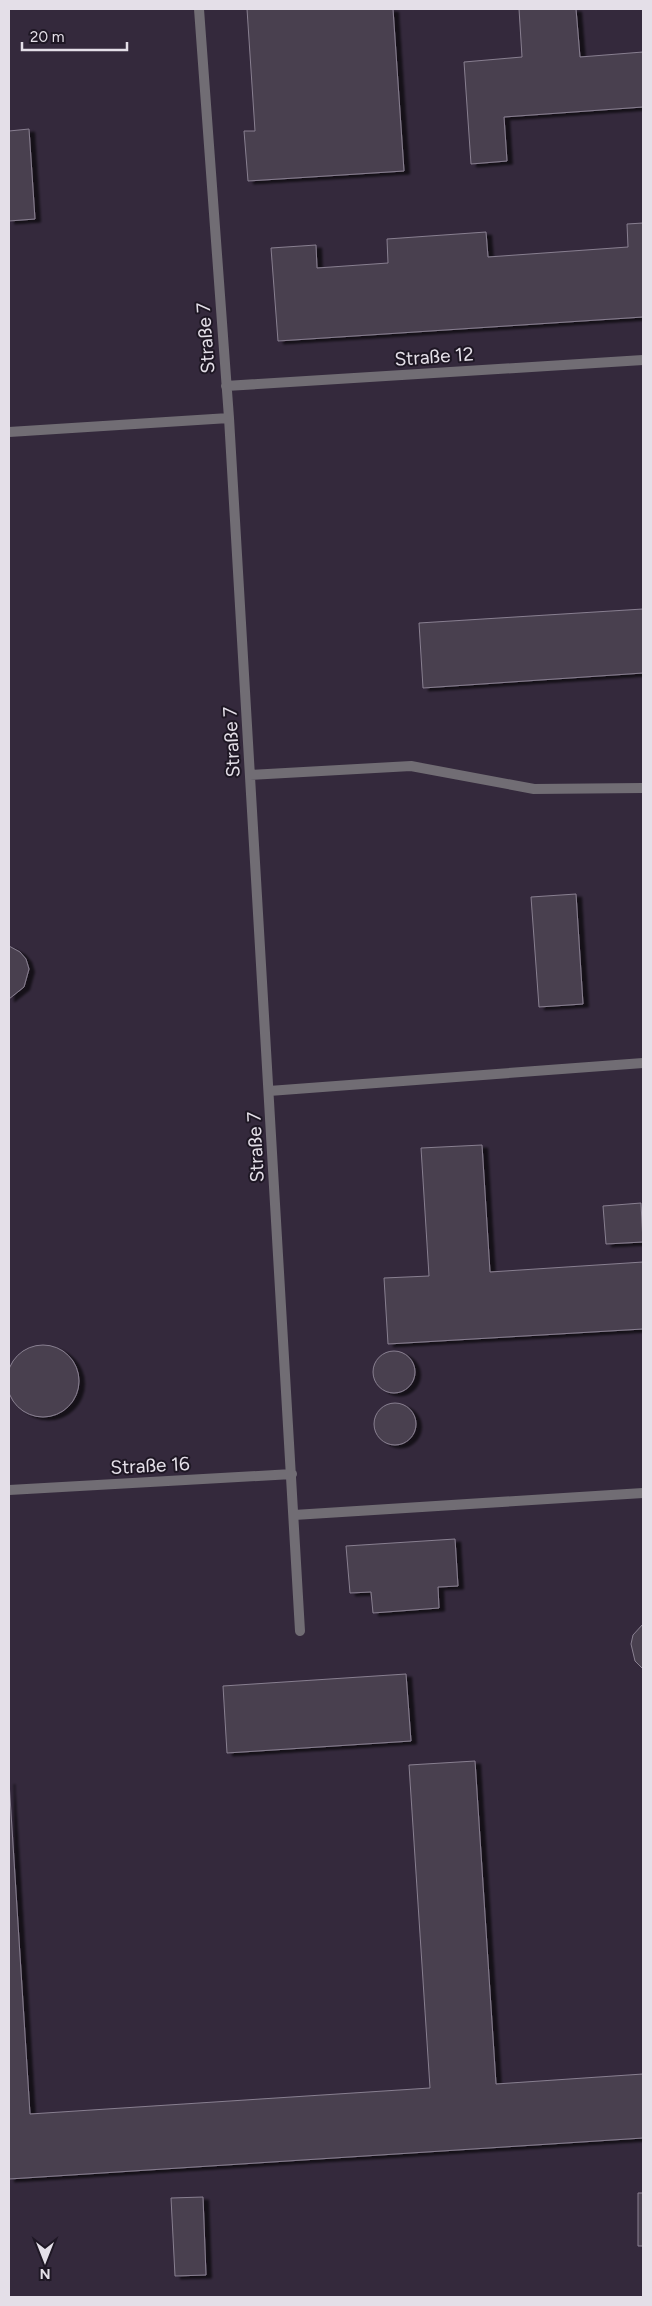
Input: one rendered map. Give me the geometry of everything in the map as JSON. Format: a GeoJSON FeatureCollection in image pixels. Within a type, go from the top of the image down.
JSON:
{"type":"FeatureCollection","features":[{"type":"Feature","properties":{"kind":"lane","name":"Straße 7"},"geometry":{"type":"LineString","coordinates":[[199,9],[226,386],[270,1091],[300,1631]]}},
{"type":"Feature","properties":{"kind":"lane","name":"Straße 12"},"geometry":{"type":"LineString","coordinates":[[226,386],[643,360]]}},
{"type":"Feature","properties":{"kind":"lane"},"geometry":{"type":"LineString","coordinates":[[9,432],[228,418]]}},
{"type":"Feature","properties":{"kind":"lane"},"geometry":{"type":"LineString","coordinates":[[250,775],[411,766],[534,789],[643,788]]}},
{"type":"Feature","properties":{"kind":"lane"},"geometry":{"type":"LineString","coordinates":[[270,1091],[643,1063]]}},
{"type":"Feature","properties":{"kind":"lane","name":"Straße 16"},"geometry":{"type":"LineString","coordinates":[[9,1490],[292,1474]]}},
{"type":"Feature","properties":{"kind":"lane"},"geometry":{"type":"LineString","coordinates":[[294,1515],[643,1493]]}},
{"type":"Feature","properties":{"kind":"shaded area"},"geometry":{"type":"Polygon","coordinates":[[[9,9],[643,9],[643,2297],[9,2297],[9,9]]]}},
{"type":"Feature","properties":{"kind":"building"},"geometry":{"type":"Polygon","coordinates":[[[247,9],[393,9],[404,171],[248,181],[244,131],[255,131],[247,9]]]}},
{"type":"Feature","properties":{"kind":"building"},"geometry":{"type":"Polygon","coordinates":[[[519,9],[576,9],[580,57],[643,52],[643,107],[504,117],[507,161],[471,164],[464,62],[522,57],[519,9]]]}},
{"type":"Feature","properties":{"kind":"building"},"geometry":{"type":"Polygon","coordinates":[[[29,129],[35,219],[9,221],[9,131],[29,129]]]}},
{"type":"Feature","properties":{"kind":"building"},"geometry":{"type":"Polygon","coordinates":[[[643,223],[643,317],[278,341],[271,248],[316,245],[317,268],[388,263],[387,239],[486,232],[488,257],[628,247],[627,224],[643,223]]]}},
{"type":"Feature","properties":{"kind":"building"},"geometry":{"type":"Polygon","coordinates":[[[643,609],[643,673],[423,688],[419,623],[643,609]]]}},
{"type":"Feature","properties":{"kind":"building"},"geometry":{"type":"Polygon","coordinates":[[[576,894],[583,1004],[539,1007],[531,897],[576,894]]]}},
{"type":"Feature","properties":{"kind":"building"},"geometry":{"type":"Polygon","coordinates":[[[9,946],[20,952],[26,959],[29,969],[24,987],[9,999],[9,946]]]}},
{"type":"Feature","properties":{"kind":"building"},"geometry":{"type":"Polygon","coordinates":[[[482,1145],[490,1272],[643,1262],[643,1329],[388,1344],[384,1278],[429,1276],[421,1148],[482,1145]]]}},
{"type":"Feature","properties":{"kind":"building"},"geometry":{"type":"Polygon","coordinates":[[[641,1203],[643,1242],[606,1244],[603,1206],[641,1203]]]}},
{"type":"Feature","properties":{"kind":"building"},"geometry":{"type":"Polygon","coordinates":[[[43,1345],[63,1351],[73,1361],[79,1381],[73,1401],[63,1411],[43,1417],[23,1411],[13,1401],[7,1381],[13,1361],[23,1351],[43,1345]]]}},
{"type":"Feature","properties":{"kind":"building"},"geometry":{"type":"Polygon","coordinates":[[[390,1351],[398,1351],[409,1357],[415,1372],[409,1387],[398,1393],[390,1393],[379,1387],[373,1376],[373,1368],[379,1357],[390,1351]]]}},
{"type":"Feature","properties":{"kind":"building"},"geometry":{"type":"Polygon","coordinates":[[[391,1403],[399,1403],[410,1409],[416,1424],[410,1439],[399,1445],[391,1445],[380,1439],[374,1428],[374,1420],[380,1409],[391,1403]]]}},
{"type":"Feature","properties":{"kind":"building"},"geometry":{"type":"Polygon","coordinates":[[[455,1539],[458,1586],[438,1587],[439,1608],[373,1613],[371,1592],[350,1593],[346,1546],[455,1539]]]}},
{"type":"Feature","properties":{"kind":"building"},"geometry":{"type":"Polygon","coordinates":[[[643,1624],[643,1669],[635,1661],[631,1644],[633,1635],[643,1624]]]}},
{"type":"Feature","properties":{"kind":"building"},"geometry":{"type":"Polygon","coordinates":[[[406,1674],[411,1741],[227,1753],[223,1686],[406,1674]]]}},
{"type":"Feature","properties":{"kind":"building"},"geometry":{"type":"Polygon","coordinates":[[[475,1761],[496,2084],[643,2074],[643,2138],[9,2179],[9,1781],[30,2114],[430,2088],[409,1765],[475,1761]]]}},
{"type":"Feature","properties":{"kind":"building"},"geometry":{"type":"Polygon","coordinates":[[[638,2193],[643,2193],[643,2246],[638,2246],[638,2193]]]}},
{"type":"Feature","properties":{"kind":"building"},"geometry":{"type":"Polygon","coordinates":[[[203,2197],[206,2275],[175,2276],[171,2198],[203,2197]]]}}]}
